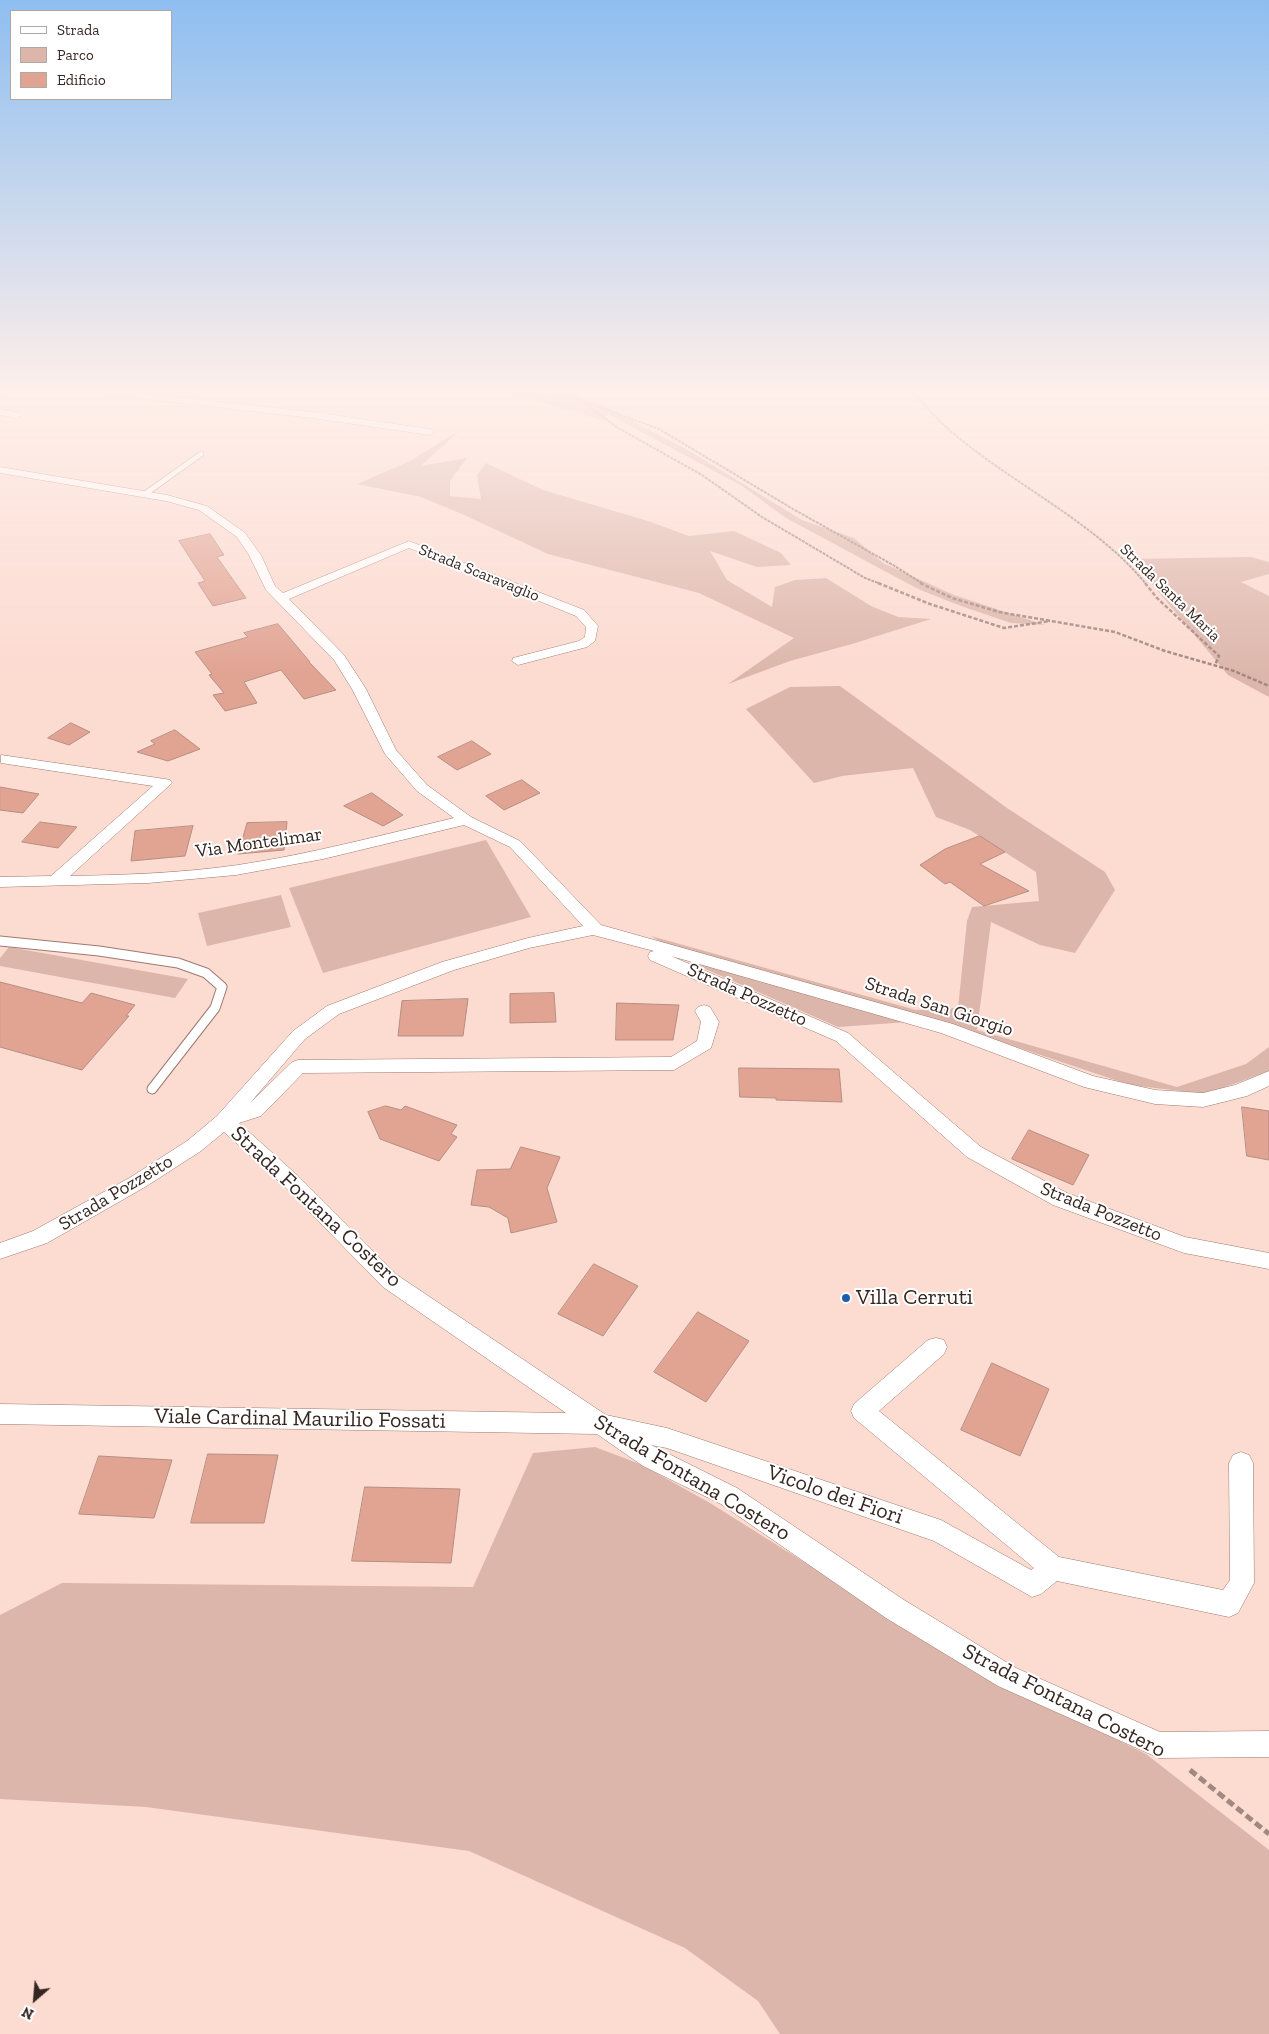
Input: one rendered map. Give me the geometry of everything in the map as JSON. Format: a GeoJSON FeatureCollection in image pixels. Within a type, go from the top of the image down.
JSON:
{"type":"FeatureCollection","features":[{"type":"Feature","properties":{"kind":"street"},"geometry":{"type":"LineString","coordinates":[[96,486],[145,494],[203,508],[241,535],[255,555],[270,587],[339,658],[359,689],[390,751],[422,788],[466,820],[515,844],[595,929]]}},
{"type":"Feature","properties":{"kind":"street","name":"Strada Scaravaglio"},"geometry":{"type":"LineString","coordinates":[[281,598],[409,544],[580,613],[592,626],[591,638],[583,644],[518,661]]}},
{"type":"Feature","properties":{"kind":"street"},"geometry":{"type":"LineString","coordinates":[[2,759],[165,783],[55,881]]}},
{"type":"Feature","properties":{"kind":"street","name":"Via Montelimar"},"geometry":{"type":"LineString","coordinates":[[0,882],[141,877],[235,870],[324,855],[466,820]]}},
{"type":"Feature","properties":{"kind":"street","name":"Strada San Giorgio"},"geometry":{"type":"LineString","coordinates":[[595,929],[947,1028],[1090,1082],[1155,1097],[1203,1100],[1240,1091],[1269,1078]]}},
{"type":"Feature","properties":{"kind":"street","name":"Strada Pozzetto"},"geometry":{"type":"LineString","coordinates":[[0,1251],[40,1237],[138,1182],[194,1146],[224,1121],[299,1035],[333,1010],[448,966],[528,943],[595,929],[842,1037],[974,1152],[1060,1199],[1184,1245],[1269,1261]]}},
{"type":"Feature","properties":{"kind":"street","name":"Strada Pozzetto"},"geometry":{"type":"LineString","coordinates":[[224,1121],[254,1111],[298,1067],[674,1063],[705,1044],[710,1022],[704,1011]]}},
{"type":"Feature","properties":{"kind":"street","name":"Strada Fontana Costero"},"geometry":{"type":"LineString","coordinates":[[224,1121],[290,1180],[390,1281],[600,1424],[651,1458],[729,1496],[895,1610],[1007,1677],[1159,1745]]}},
{"type":"Feature","properties":{"kind":"street"},"geometry":{"type":"LineString","coordinates":[[936,1346],[862,1411],[1053,1568],[1229,1604],[1242,1583],[1241,1463]]}},
{"type":"Feature","properties":{"kind":"street","name":"Viale Cardinal Maurilio Fossati"},"geometry":{"type":"LineString","coordinates":[[0,1414],[600,1424]]}},
{"type":"Feature","properties":{"kind":"street","name":"Vicolo dei Fiori"},"geometry":{"type":"LineString","coordinates":[[600,1424],[667,1438],[941,1532],[1032,1585],[1053,1568]]}},
{"type":"Feature","properties":{"kind":"street"},"geometry":{"type":"LineString","coordinates":[[1159,1745],[1269,1744]]}},
{"type":"Feature","properties":{"kind":"lane"},"geometry":{"type":"LineString","coordinates":[[145,494],[156,486]]}},
{"type":"Feature","properties":{"kind":"lane"},"geometry":{"type":"LineString","coordinates":[[0,941],[99,951],[178,963],[206,974],[222,988],[215,1008],[152,1089]]}},
{"type":"Feature","properties":{"kind":"path"},"geometry":{"type":"LineString","coordinates":[[718,486],[762,517],[865,578],[930,604],[1004,628],[1055,621]]}},
{"type":"Feature","properties":{"kind":"path"},"geometry":{"type":"LineString","coordinates":[[754,486],[893,565],[920,583],[952,598],[1000,612],[1115,632],[1165,651],[1215,664],[1269,686]]}},
{"type":"Feature","properties":{"kind":"path","name":"Strada Santa Maria"},"geometry":{"type":"LineString","coordinates":[[1025,486],[1075,521],[1132,567],[1157,598],[1219,656],[1215,664]]}},
{"type":"Feature","properties":{"kind":"path","name":"Strada Fontana Costero"},"geometry":{"type":"LineString","coordinates":[[1159,1745],[1269,1834]]}},
{"type":"Feature","properties":{"kind":"green space"},"geometry":{"type":"Polygon","coordinates":[[[366,486],[450,486],[450,496],[481,499],[479,486],[534,486],[648,521],[689,536],[734,531],[781,553],[791,565],[757,567],[710,551],[727,580],[772,607],[775,587],[795,580],[826,578],[871,606],[898,617],[931,619],[790,661],[728,684],[794,638],[699,593],[548,554],[421,497],[366,486]]]}},
{"type":"Feature","properties":{"kind":"green space"},"geometry":{"type":"Polygon","coordinates":[[[742,486],[746,486],[802,520],[854,538],[883,563],[954,595],[1045,625],[1011,623],[918,589],[786,518],[742,486]]]}},
{"type":"Feature","properties":{"kind":"green space"},"geometry":{"type":"Polygon","coordinates":[[[1251,557],[1269,562],[1269,574],[1241,582],[1269,596],[1269,697],[1228,675],[1131,559],[1251,557]]]}},
{"type":"Feature","properties":{"kind":"green space"},"geometry":{"type":"Polygon","coordinates":[[[840,686],[1007,808],[1105,872],[1115,890],[1075,953],[1040,945],[991,922],[977,1030],[1177,1087],[1246,1064],[1269,1047],[1269,1071],[1206,1094],[1130,1085],[936,1020],[838,1027],[703,968],[651,936],[916,1010],[958,1008],[967,921],[972,907],[1039,901],[1036,872],[970,830],[936,817],[913,768],[842,776],[814,783],[746,709],[790,687],[840,686]]]}},
{"type":"Feature","properties":{"kind":"green space"},"geometry":{"type":"Polygon","coordinates":[[[486,840],[531,917],[323,973],[289,888],[486,840]]]}},
{"type":"Feature","properties":{"kind":"green space"},"geometry":{"type":"Polygon","coordinates":[[[281,895],[291,927],[207,946],[198,913],[281,895]]]}},
{"type":"Feature","properties":{"kind":"green space"},"geometry":{"type":"Polygon","coordinates":[[[9,947],[188,979],[175,998],[0,966],[0,958],[9,947]]]}},
{"type":"Feature","properties":{"kind":"green space"},"geometry":{"type":"Polygon","coordinates":[[[595,1447],[640,1464],[710,1503],[976,1670],[1146,1754],[1269,1850],[1269,2034],[780,2034],[758,2001],[685,1948],[469,1851],[146,1807],[0,1799],[0,1615],[62,1583],[473,1587],[533,1453],[595,1447]]]}},
{"type":"Feature","properties":{"kind":"building"},"geometry":{"type":"Polygon","coordinates":[[[210,534],[224,555],[217,557],[246,598],[213,606],[198,583],[205,581],[179,541],[210,534]]]}},
{"type":"Feature","properties":{"kind":"building"},"geometry":{"type":"Polygon","coordinates":[[[278,624],[309,662],[336,690],[304,699],[281,670],[244,682],[257,703],[225,711],[213,695],[224,693],[209,675],[212,674],[195,652],[248,637],[244,633],[278,624]]]}},
{"type":"Feature","properties":{"kind":"building"},"geometry":{"type":"Polygon","coordinates":[[[71,723],[90,732],[69,745],[48,738],[71,723]]]}},
{"type":"Feature","properties":{"kind":"building"},"geometry":{"type":"Polygon","coordinates":[[[175,730],[200,749],[168,761],[137,752],[155,744],[151,741],[175,730]]]}},
{"type":"Feature","properties":{"kind":"building"},"geometry":{"type":"Polygon","coordinates":[[[472,741],[491,754],[457,770],[438,757],[472,741]]]}},
{"type":"Feature","properties":{"kind":"building"},"geometry":{"type":"Polygon","coordinates":[[[522,780],[540,793],[504,810],[486,796],[522,780]]]}},
{"type":"Feature","properties":{"kind":"building"},"geometry":{"type":"Polygon","coordinates":[[[0,787],[39,794],[23,813],[0,810],[0,787]]]}},
{"type":"Feature","properties":{"kind":"building"},"geometry":{"type":"Polygon","coordinates":[[[372,793],[403,815],[383,826],[344,806],[372,793]]]}},
{"type":"Feature","properties":{"kind":"building"},"geometry":{"type":"Polygon","coordinates":[[[40,822],[77,827],[58,848],[22,842],[40,822]]]}},
{"type":"Feature","properties":{"kind":"building"},"geometry":{"type":"Polygon","coordinates":[[[287,822],[284,850],[238,854],[247,823],[287,822]]]}},
{"type":"Feature","properties":{"kind":"building"},"geometry":{"type":"Polygon","coordinates":[[[193,826],[185,856],[131,861],[135,831],[193,826]]]}},
{"type":"Feature","properties":{"kind":"building"},"geometry":{"type":"Polygon","coordinates":[[[980,836],[1005,852],[980,864],[1029,891],[984,906],[950,882],[945,884],[920,865],[945,849],[980,836]]]}},
{"type":"Feature","properties":{"kind":"building"},"geometry":{"type":"Polygon","coordinates":[[[0,982],[82,1003],[91,993],[135,1005],[126,1016],[129,1016],[82,1070],[0,1047],[0,982]]]}},
{"type":"Feature","properties":{"kind":"building"},"geometry":{"type":"Polygon","coordinates":[[[554,993],[556,1022],[510,1023],[510,994],[554,993]]]}},
{"type":"Feature","properties":{"kind":"building"},"geometry":{"type":"Polygon","coordinates":[[[468,999],[463,1036],[398,1036],[402,1001],[468,999]]]}},
{"type":"Feature","properties":{"kind":"building"},"geometry":{"type":"Polygon","coordinates":[[[617,1003],[679,1005],[673,1040],[616,1040],[617,1003]]]}},
{"type":"Feature","properties":{"kind":"building"},"geometry":{"type":"Polygon","coordinates":[[[739,1068],[839,1069],[842,1102],[740,1097],[739,1068]]]}},
{"type":"Feature","properties":{"kind":"building"},"geometry":{"type":"Polygon","coordinates":[[[386,1106],[401,1110],[405,1106],[457,1125],[451,1134],[457,1137],[439,1161],[380,1139],[368,1112],[386,1106]]]}},
{"type":"Feature","properties":{"kind":"building"},"geometry":{"type":"Polygon","coordinates":[[[1242,1107],[1269,1111],[1269,1160],[1247,1156],[1242,1107]]]}},
{"type":"Feature","properties":{"kind":"building"},"geometry":{"type":"Polygon","coordinates":[[[1029,1130],[1089,1155],[1073,1185],[1012,1159],[1029,1130]]]}},
{"type":"Feature","properties":{"kind":"building"},"geometry":{"type":"Polygon","coordinates":[[[521,1147],[560,1157],[547,1188],[557,1222],[511,1233],[508,1218],[489,1207],[471,1205],[477,1170],[510,1169],[521,1147]]]}},
{"type":"Feature","properties":{"kind":"building"},"geometry":{"type":"Polygon","coordinates":[[[594,1264],[638,1286],[603,1336],[558,1314],[594,1264]]]}},
{"type":"Feature","properties":{"kind":"building"},"geometry":{"type":"Polygon","coordinates":[[[698,1312],[749,1341],[706,1402],[654,1372],[698,1312]]]}},
{"type":"Feature","properties":{"kind":"building"},"geometry":{"type":"Polygon","coordinates":[[[992,1363],[1049,1389],[1020,1456],[961,1430],[992,1363]]]}},
{"type":"Feature","properties":{"kind":"building"},"geometry":{"type":"Polygon","coordinates":[[[208,1454],[278,1455],[264,1523],[191,1523],[208,1454]]]}},
{"type":"Feature","properties":{"kind":"building"},"geometry":{"type":"Polygon","coordinates":[[[99,1456],[172,1460],[154,1518],[79,1514],[99,1456]]]}},
{"type":"Feature","properties":{"kind":"building"},"geometry":{"type":"Polygon","coordinates":[[[365,1487],[460,1489],[451,1563],[352,1561],[365,1487]]]}},
{"type":"Feature","properties":{"kind":"place","name":"Villa Cerruti"},"geometry":{"type":"Point","coordinates":[846,1298]}}]}
